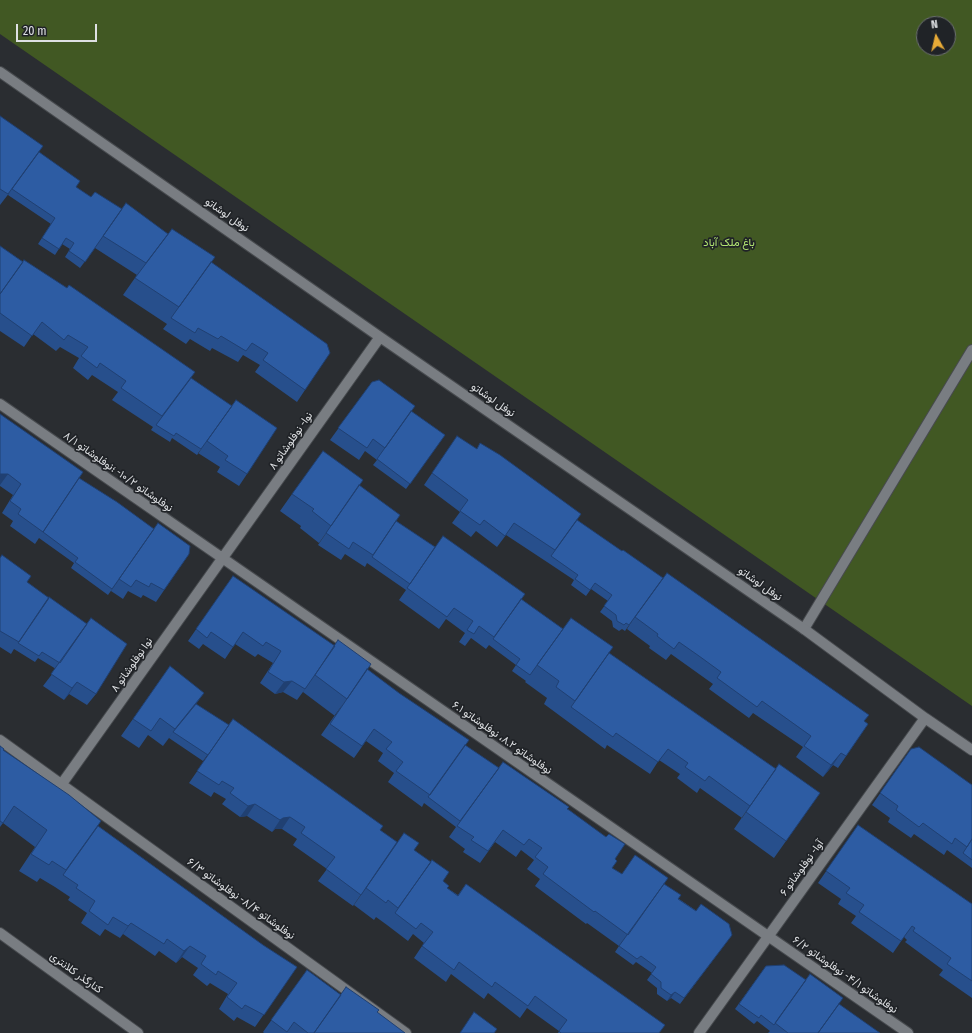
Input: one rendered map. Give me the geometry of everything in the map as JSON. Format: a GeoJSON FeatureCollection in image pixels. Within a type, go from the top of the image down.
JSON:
{"type":"FeatureCollection","features":[{"type":"Feature","properties":{"kind":"street","name":"نوفل لوشاتو"},"geometry":{"type":"LineString","coordinates":[[0,72],[380,337],[804,629],[925,718],[972,750]]}},
{"type":"Feature","properties":{"kind":"street","name":"نوا- نوفلوشاتو ۸"},"geometry":{"type":"LineString","coordinates":[[222,559],[380,337]]}},
{"type":"Feature","properties":{"kind":"street"},"geometry":{"type":"LineString","coordinates":[[804,629],[972,350]]}},
{"type":"Feature","properties":{"kind":"street","name":"نوفلوشاتو ۱۰/۲- ؛نوفلوشاتو ۸/۱"},"geometry":{"type":"LineString","coordinates":[[0,404],[222,559]]}},
{"type":"Feature","properties":{"kind":"street","name":"نوا نوفلوشاتو ۸"},"geometry":{"type":"LineString","coordinates":[[61,784],[222,559]]}},
{"type":"Feature","properties":{"kind":"street","name":"نوفلوشاتو ۸.۲، نوفلوشاتو ۶.۱"},"geometry":{"type":"LineString","coordinates":[[222,559],[768,936]]}},
{"type":"Feature","properties":{"kind":"street","name":"آوا- نوفلوشاتو ۶"},"geometry":{"type":"LineString","coordinates":[[700,1033],[925,718]]}},
{"type":"Feature","properties":{"kind":"street","name":"نوفلوشاتو ۸/۴- نوفلوشاتو ۶/۳"},"geometry":{"type":"LineString","coordinates":[[0,740],[406,1033]]}},
{"type":"Feature","properties":{"kind":"street","name":"کنارگذر کلانتری"},"geometry":{"type":"LineString","coordinates":[[0,933],[138,1033]]}},
{"type":"Feature","properties":{"kind":"street","name":"نوفلوشاتو ۴/۱- نوفلوشاتو ۶/۲"},"geometry":{"type":"LineString","coordinates":[[768,936],[908,1033]]}},
{"type":"Feature","properties":{"kind":"green space","name":"باغ ملک آباد"},"geometry":{"type":"Polygon","coordinates":[[[0,0],[972,0],[972,706],[0,34],[0,0]]]}},
{"type":"Feature","properties":{"kind":"building"},"geometry":{"type":"Polygon","coordinates":[[[0,116],[43,146],[8,194],[0,189],[0,116]]]}},
{"type":"Feature","properties":{"kind":"building"},"geometry":{"type":"Polygon","coordinates":[[[39,152],[80,181],[76,187],[91,197],[95,192],[122,209],[85,262],[69,251],[74,243],[66,238],[59,249],[42,238],[55,218],[12,189],[39,152]]]}},
{"type":"Feature","properties":{"kind":"building"},"geometry":{"type":"Polygon","coordinates":[[[126,203],[168,234],[146,263],[103,236],[126,203]]]}},
{"type":"Feature","properties":{"kind":"building"},"geometry":{"type":"Polygon","coordinates":[[[172,229],[215,257],[179,307],[135,278],[172,229]]]}},
{"type":"Feature","properties":{"kind":"building"},"geometry":{"type":"Polygon","coordinates":[[[0,246],[23,262],[0,294],[0,246]]]}},
{"type":"Feature","properties":{"kind":"building"},"geometry":{"type":"Polygon","coordinates":[[[24,260],[67,288],[69,285],[195,372],[162,416],[121,388],[126,381],[100,363],[97,368],[81,356],[88,347],[68,335],[64,340],[42,322],[32,336],[0,313],[0,294],[24,260]]]}},
{"type":"Feature","properties":{"kind":"building"},"geometry":{"type":"Polygon","coordinates":[[[211,262],[327,344],[330,353],[305,390],[263,360],[268,353],[252,343],[246,351],[221,336],[218,339],[198,328],[195,333],[171,318],[211,262]]]}},
{"type":"Feature","properties":{"kind":"building"},"geometry":{"type":"Polygon","coordinates":[[[191,378],[232,406],[201,449],[176,433],[174,436],[156,425],[191,378]]]}},
{"type":"Feature","properties":{"kind":"building"},"geometry":{"type":"Polygon","coordinates":[[[379,380],[415,406],[385,448],[373,439],[367,448],[338,428],[372,382],[379,380]]]}},
{"type":"Feature","properties":{"kind":"building"},"geometry":{"type":"Polygon","coordinates":[[[236,400],[277,428],[247,474],[225,460],[228,456],[207,441],[236,400]]]}},
{"type":"Feature","properties":{"kind":"building"},"geometry":{"type":"Polygon","coordinates":[[[411,411],[445,435],[410,484],[377,459],[411,411]]]}},
{"type":"Feature","properties":{"kind":"building"},"geometry":{"type":"Polygon","coordinates":[[[0,414],[83,472],[43,532],[18,514],[21,509],[10,501],[21,484],[8,474],[0,474],[0,414]]]}},
{"type":"Feature","properties":{"kind":"building"},"geometry":{"type":"Polygon","coordinates":[[[457,436],[477,449],[480,443],[500,455],[581,514],[555,550],[514,523],[505,536],[484,520],[480,525],[460,511],[468,500],[432,473],[457,436]]]}},
{"type":"Feature","properties":{"kind":"building"},"geometry":{"type":"Polygon","coordinates":[[[323,451],[363,480],[331,526],[312,511],[314,509],[292,494],[323,451]]]}},
{"type":"Feature","properties":{"kind":"building"},"geometry":{"type":"Polygon","coordinates":[[[79,478],[117,502],[154,529],[112,589],[75,562],[78,558],[43,532],[79,478]]]}},
{"type":"Feature","properties":{"kind":"building"},"geometry":{"type":"Polygon","coordinates":[[[359,485],[400,515],[373,555],[353,542],[349,549],[326,533],[359,485]]]}},
{"type":"Feature","properties":{"kind":"building"},"geometry":{"type":"Polygon","coordinates":[[[577,520],[663,578],[629,625],[626,623],[624,625],[617,621],[616,615],[604,606],[612,595],[595,583],[590,590],[575,579],[578,575],[551,556],[577,520]]]}},
{"type":"Feature","properties":{"kind":"building"},"geometry":{"type":"Polygon","coordinates":[[[396,521],[435,547],[410,584],[372,557],[396,521]]]}},
{"type":"Feature","properties":{"kind":"building"},"geometry":{"type":"Polygon","coordinates":[[[158,523],[190,546],[189,554],[164,590],[151,583],[149,587],[136,580],[131,587],[119,579],[158,523]]]}},
{"type":"Feature","properties":{"kind":"building"},"geometry":{"type":"Polygon","coordinates":[[[443,536],[525,594],[494,637],[479,626],[474,634],[467,630],[473,621],[454,608],[447,617],[407,588],[443,536]]]}},
{"type":"Feature","properties":{"kind":"building"},"geometry":{"type":"Polygon","coordinates":[[[2,555],[31,576],[27,582],[49,598],[19,642],[0,631],[0,558],[2,555]]]}},
{"type":"Feature","properties":{"kind":"building"},"geometry":{"type":"Polygon","coordinates":[[[667,573],[869,715],[864,721],[868,724],[846,756],[841,753],[831,765],[804,746],[811,736],[762,701],[757,707],[717,678],[721,672],[679,642],[674,649],[657,636],[658,634],[635,617],[667,573]]]}},
{"type":"Feature","properties":{"kind":"building"},"geometry":{"type":"Polygon","coordinates":[[[233,576],[335,646],[305,689],[292,681],[284,682],[268,672],[281,651],[266,642],[263,646],[243,632],[233,647],[211,632],[207,638],[196,629],[233,576]]]}},
{"type":"Feature","properties":{"kind":"building"},"geometry":{"type":"Polygon","coordinates":[[[49,597],[87,624],[60,663],[42,652],[39,656],[18,643],[49,597]]]}},
{"type":"Feature","properties":{"kind":"building"},"geometry":{"type":"Polygon","coordinates":[[[521,599],[563,629],[530,675],[516,665],[520,659],[493,639],[521,599]]]}},
{"type":"Feature","properties":{"kind":"building"},"geometry":{"type":"Polygon","coordinates":[[[91,618],[127,644],[96,694],[77,682],[72,688],[51,674],[91,618]]]}},
{"type":"Feature","properties":{"kind":"building"},"geometry":{"type":"Polygon","coordinates":[[[571,618],[613,647],[575,701],[556,687],[559,681],[537,665],[571,618]]]}},
{"type":"Feature","properties":{"kind":"building"},"geometry":{"type":"Polygon","coordinates":[[[338,640],[371,664],[347,699],[315,675],[338,640]]]}},
{"type":"Feature","properties":{"kind":"building"},"geometry":{"type":"Polygon","coordinates":[[[609,653],[776,769],[750,806],[709,776],[705,781],[685,767],[688,763],[668,749],[658,762],[616,733],[613,737],[571,707],[609,653]]]}},
{"type":"Feature","properties":{"kind":"building"},"geometry":{"type":"Polygon","coordinates":[[[170,666],[204,693],[175,729],[160,718],[151,731],[133,719],[170,666]]]}},
{"type":"Feature","properties":{"kind":"building"},"geometry":{"type":"Polygon","coordinates":[[[367,669],[399,693],[469,740],[430,795],[396,771],[403,762],[386,749],[392,742],[374,729],[362,746],[330,724],[367,669]]]}},
{"type":"Feature","properties":{"kind":"building"},"geometry":{"type":"Polygon","coordinates":[[[196,704],[229,725],[208,755],[173,732],[196,704]]]}},
{"type":"Feature","properties":{"kind":"building"},"geometry":{"type":"Polygon","coordinates":[[[233,719],[383,826],[380,830],[397,842],[361,895],[326,869],[335,857],[301,833],[305,827],[290,817],[280,820],[255,804],[248,806],[230,793],[234,788],[222,781],[219,785],[197,771],[233,719]]]}},
{"type":"Feature","properties":{"kind":"building"},"geometry":{"type":"Polygon","coordinates":[[[465,745],[499,768],[460,821],[428,797],[465,745]]]}},
{"type":"Feature","properties":{"kind":"building"},"geometry":{"type":"Polygon","coordinates":[[[0,746],[4,749],[3,750],[69,795],[101,821],[66,870],[52,861],[49,865],[31,854],[47,830],[14,806],[3,823],[0,821],[0,746]]]}},
{"type":"Feature","properties":{"kind":"building"},"geometry":{"type":"Polygon","coordinates":[[[919,747],[972,785],[972,839],[967,847],[955,838],[952,844],[923,823],[919,827],[896,810],[898,806],[880,793],[911,749],[919,747]]]}},
{"type":"Feature","properties":{"kind":"building"},"geometry":{"type":"Polygon","coordinates":[[[503,762],[569,807],[567,809],[606,837],[609,834],[625,844],[615,859],[617,861],[612,868],[622,874],[635,855],[668,878],[628,935],[543,874],[548,867],[535,857],[542,848],[529,839],[524,845],[503,830],[488,851],[471,840],[474,837],[457,826],[503,762]]]}},
{"type":"Feature","properties":{"kind":"building"},"geometry":{"type":"Polygon","coordinates":[[[779,764],[820,793],[786,841],[746,812],[779,764]]]}},
{"type":"Feature","properties":{"kind":"building"},"geometry":{"type":"Polygon","coordinates":[[[858,825],[972,904],[972,981],[947,964],[951,958],[913,931],[915,928],[912,926],[901,941],[859,912],[864,905],[846,893],[850,888],[826,871],[858,825]]]}},
{"type":"Feature","properties":{"kind":"building"},"geometry":{"type":"Polygon","coordinates":[[[98,826],[263,945],[297,967],[264,1015],[245,1005],[242,1009],[227,997],[237,983],[218,971],[216,975],[201,964],[206,956],[190,946],[184,951],[167,939],[164,944],[131,923],[128,926],[113,917],[108,925],[89,911],[95,901],[76,888],[78,885],[63,875],[98,826]]]}},
{"type":"Feature","properties":{"kind":"building"},"geometry":{"type":"Polygon","coordinates":[[[404,833],[419,843],[414,850],[431,862],[398,908],[388,900],[386,903],[366,888],[404,833]]]}},
{"type":"Feature","properties":{"kind":"building"},"geometry":{"type":"Polygon","coordinates":[[[972,839],[972,860],[963,853],[972,839]]]}},
{"type":"Feature","properties":{"kind":"building"},"geometry":{"type":"Polygon","coordinates":[[[432,860],[449,872],[443,881],[449,886],[447,888],[458,896],[466,884],[665,1025],[659,1033],[561,1033],[559,1031],[567,1020],[535,996],[528,1006],[495,982],[492,987],[459,962],[454,970],[422,946],[433,932],[421,923],[416,929],[395,913],[432,860]]]}},
{"type":"Feature","properties":{"kind":"building"},"geometry":{"type":"Polygon","coordinates":[[[664,884],[681,895],[678,899],[696,911],[701,904],[729,924],[732,935],[684,998],[675,992],[671,995],[661,988],[661,982],[651,974],[656,967],[641,956],[637,959],[619,946],[664,884]]]}},
{"type":"Feature","properties":{"kind":"building"},"geometry":{"type":"Polygon","coordinates":[[[784,965],[806,980],[774,1025],[761,1015],[759,1018],[739,1004],[766,966],[784,965]]]}},
{"type":"Feature","properties":{"kind":"building"},"geometry":{"type":"Polygon","coordinates":[[[307,970],[341,995],[314,1033],[308,1033],[294,1022],[287,1032],[271,1020],[307,970]]]}},
{"type":"Feature","properties":{"kind":"building"},"geometry":{"type":"Polygon","coordinates":[[[810,974],[843,998],[818,1033],[788,1033],[775,1023],[810,974]]]}},
{"type":"Feature","properties":{"kind":"building"},"geometry":{"type":"Polygon","coordinates":[[[346,987],[379,1010],[377,1012],[405,1033],[314,1033],[346,987]]]}},
{"type":"Feature","properties":{"kind":"building"},"geometry":{"type":"Polygon","coordinates":[[[839,1004],[880,1033],[818,1033],[839,1004]]]}},
{"type":"Feature","properties":{"kind":"building"},"geometry":{"type":"Polygon","coordinates":[[[474,1012],[497,1029],[494,1033],[460,1033],[474,1012]]]}}]}
